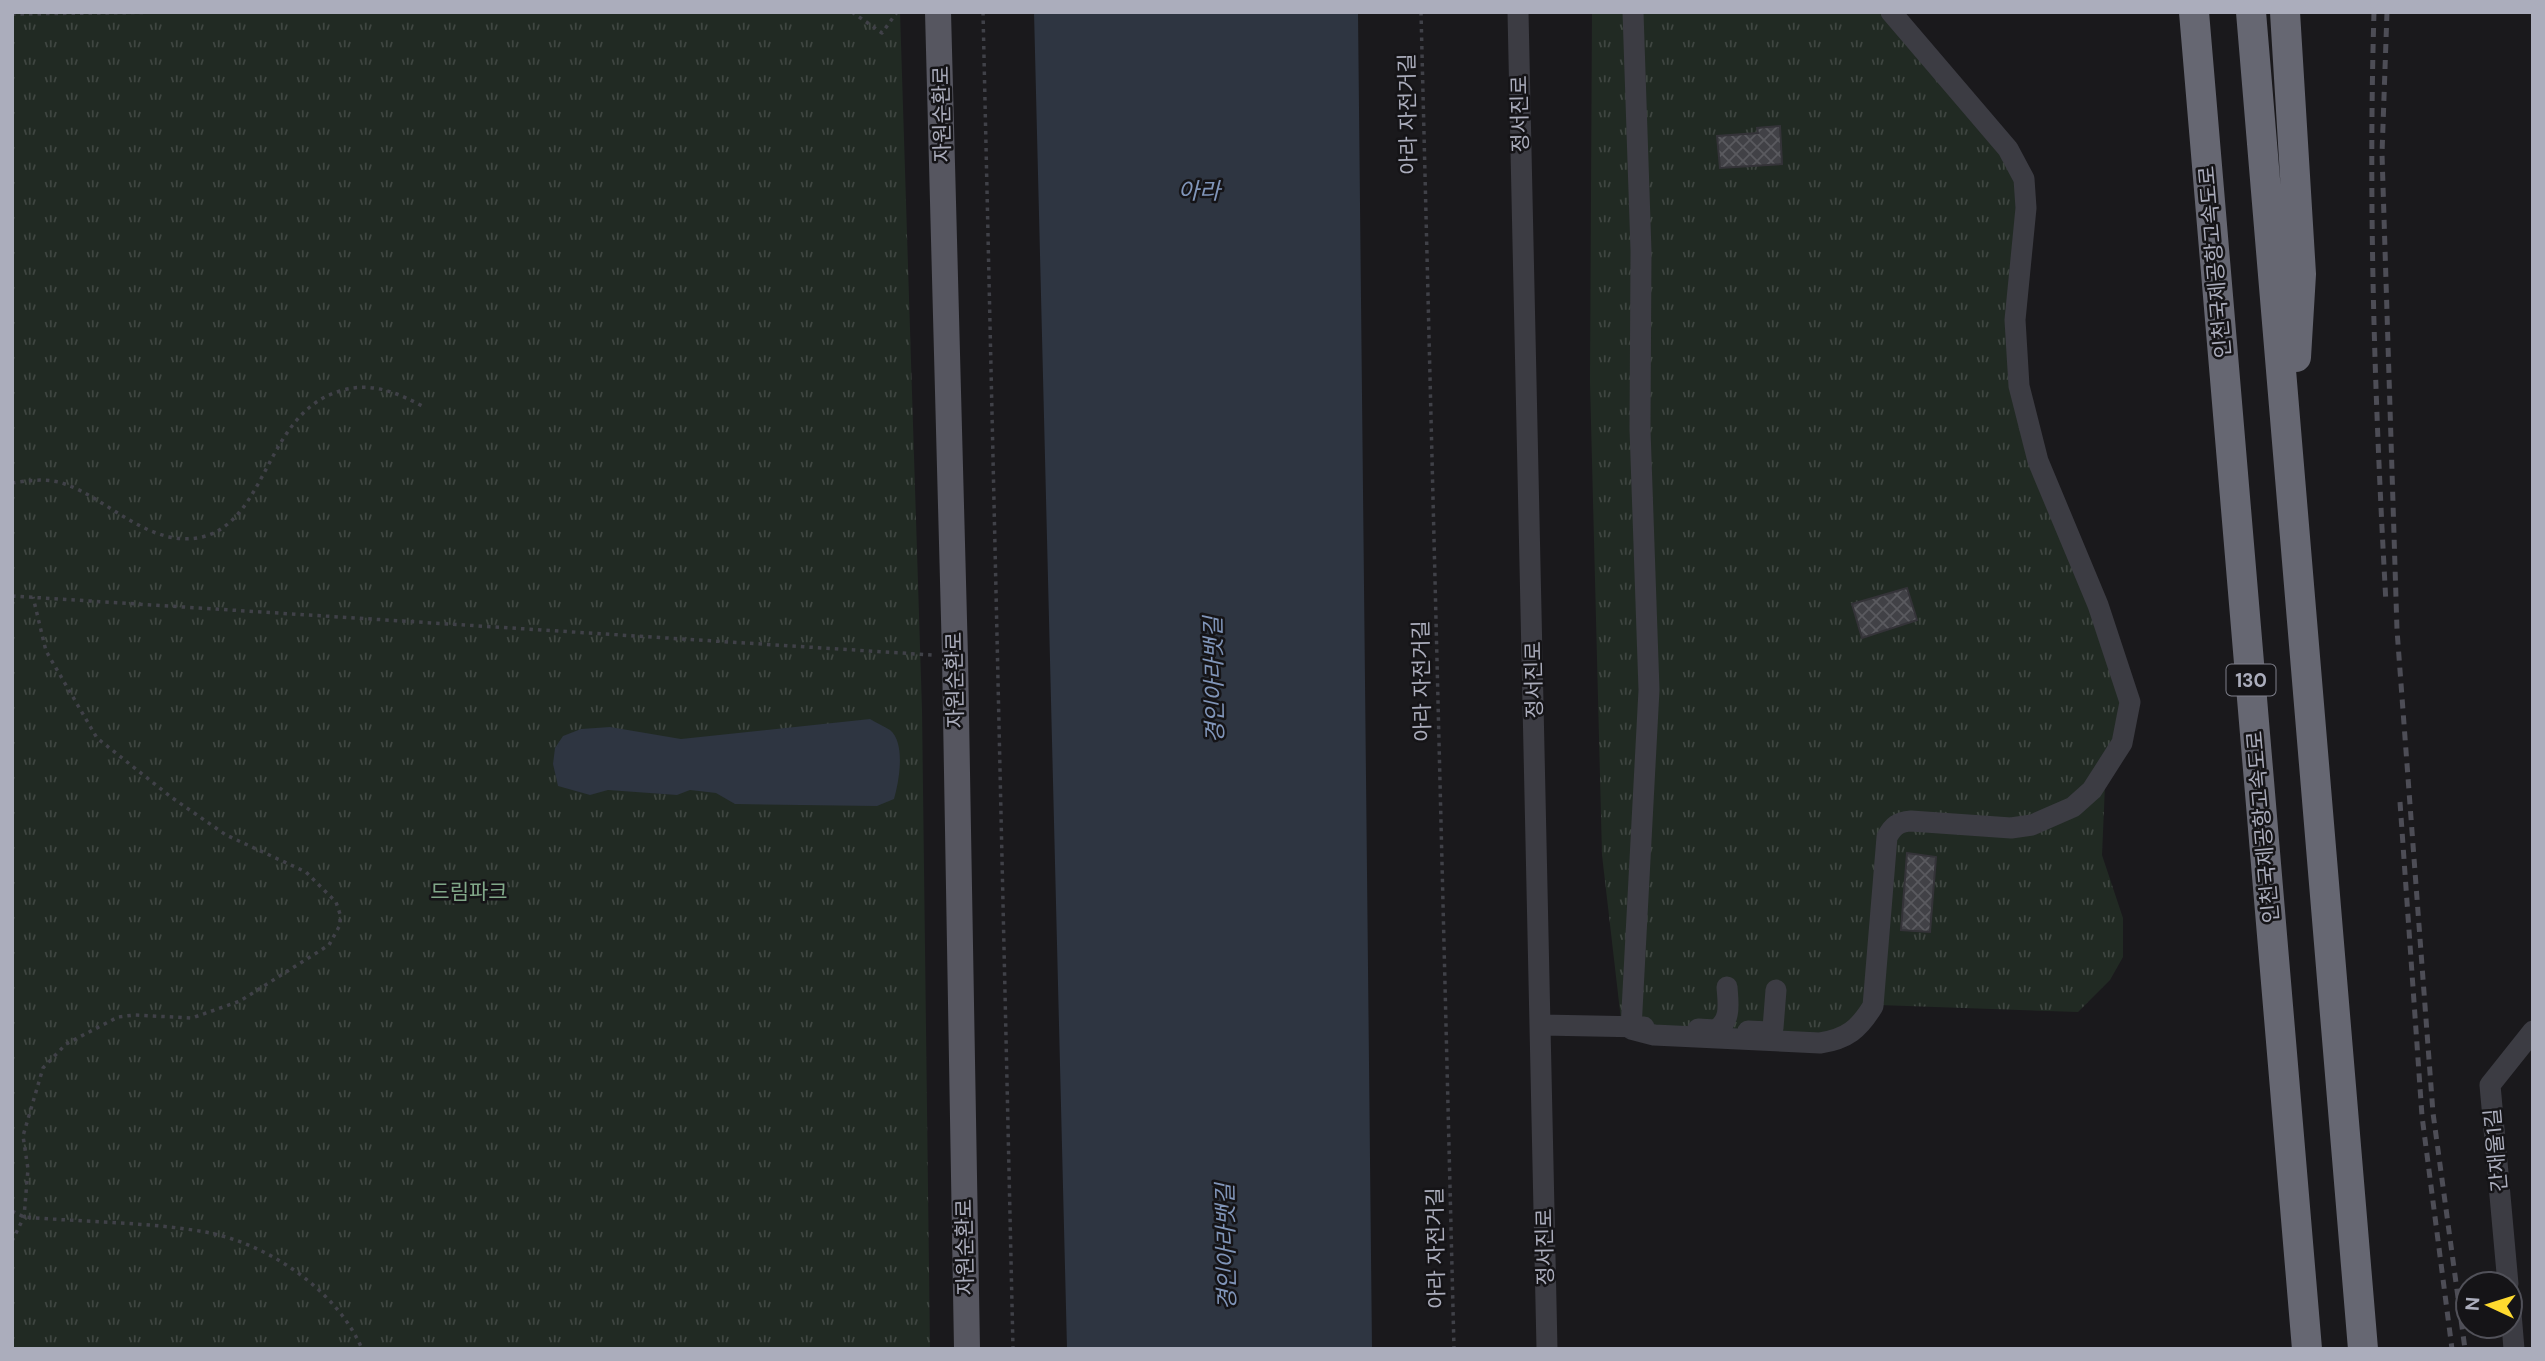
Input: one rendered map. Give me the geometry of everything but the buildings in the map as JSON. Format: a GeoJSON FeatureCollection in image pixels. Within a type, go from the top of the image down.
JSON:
{"type":"FeatureCollection","features":[{"type":"Feature","properties":{"kind":"highway","name":"인천국제공항고속도로"},"geometry":{"type":"LineString","coordinates":[[2194,12],[2307,1349]]}},
{"type":"Feature","properties":{"kind":"highway","name":"130"},"geometry":{"type":"LineString","coordinates":[[2251,12],[2363,1349]]}},
{"type":"Feature","properties":{"kind":"highway"},"geometry":{"type":"LineString","coordinates":[[2285,12],[2301,274],[2290,462]]}},
{"type":"Feature","properties":{"kind":"main road","name":"자원순환로"},"geometry":{"type":"LineString","coordinates":[[938,12],[955,657],[967,1349]]}},
{"type":"Feature","properties":{"kind":"street","name":"정서진로"},"geometry":{"type":"LineString","coordinates":[[1518,12],[1547,1349]]}},
{"type":"Feature","properties":{"kind":"street"},"geometry":{"type":"LineString","coordinates":[[1631,1029],[1649,690],[1640,429],[1641,251],[1633,12]]}},
{"type":"Feature","properties":{"kind":"street"},"geometry":{"type":"LineString","coordinates":[[1542,1025],[1631,1029],[1654,1035],[1732,1033],[1820,1043],[1840,1040],[1860,1027],[1872,1006],[1887,837],[1893,827],[1901,822],[1912,821],[2011,828],[2052,817],[2073,807],[2092,790],[2122,744],[2128,725],[2130,702],[2124,678],[2098,605],[2038,461],[2019,386],[2015,320],[2026,208],[2024,179],[2008,149],[1891,12]]}},
{"type":"Feature","properties":{"kind":"street"},"geometry":{"type":"LineString","coordinates":[[1727,987],[1732,1033]]}},
{"type":"Feature","properties":{"kind":"street"},"geometry":{"type":"LineString","coordinates":[[1732,1033],[1769,1032],[1773,1028],[1776,990]]}},
{"type":"Feature","properties":{"kind":"street","name":"간재울1길"},"geometry":{"type":"LineString","coordinates":[[2507,1270],[2490,1085],[2533,1031]]}},
{"type":"Feature","properties":{"kind":"path"},"geometry":{"type":"LineString","coordinates":[[12,14],[179,12]]}},
{"type":"Feature","properties":{"kind":"path"},"geometry":{"type":"LineString","coordinates":[[852,12],[882,33],[897,12]]}},
{"type":"Feature","properties":{"kind":"path"},"geometry":{"type":"LineString","coordinates":[[983,12],[1013,1349]]}},
{"type":"Feature","properties":{"kind":"path","name":"아라 자전거길"},"geometry":{"type":"LineString","coordinates":[[1421,12],[1454,1349]]}},
{"type":"Feature","properties":{"kind":"path"},"geometry":{"type":"LineString","coordinates":[[12,483],[64,483],[142,527],[179,537],[200,538],[216,532],[230,521],[244,505],[297,417],[328,394],[369,386],[390,390],[426,408]]}},
{"type":"Feature","properties":{"kind":"path"},"geometry":{"type":"LineString","coordinates":[[12,596],[955,657]]}},
{"type":"Feature","properties":{"kind":"path"},"geometry":{"type":"LineString","coordinates":[[12,1241],[24,1217],[28,1169],[23,1136],[43,1068],[66,1044],[118,1017],[134,1015],[192,1018],[240,1001],[329,946],[340,925],[336,902],[306,872],[226,835],[171,797],[97,738],[46,651],[33,597]]}},
{"type":"Feature","properties":{"kind":"path"},"geometry":{"type":"LineString","coordinates":[[12,1211],[24,1217],[206,1232],[275,1257],[321,1289],[362,1349]]}},
{"type":"Feature","properties":{"kind":"green space","name":"드림파크"},"geometry":{"type":"Polygon","coordinates":[[[12,12],[900,12],[922,710],[930,1349],[12,1349],[12,12]]]}},
{"type":"Feature","properties":{"kind":"green space"},"geometry":{"type":"Polygon","coordinates":[[[1592,12],[1900,12],[2032,178],[2021,339],[2037,434],[2131,673],[2105,785],[2102,855],[2123,918],[2123,957],[2110,980],[2078,1012],[1879,1005],[1862,1032],[1623,1037],[1602,855],[1590,382],[1592,12]]]}},
{"type":"Feature","properties":{"kind":"water","name":"아라"},"geometry":{"type":"Polygon","coordinates":[[[1034,12],[1358,12],[1372,1349],[1067,1349],[1034,12]]]}},
{"type":"Feature","properties":{"kind":"water"},"geometry":{"type":"Polygon","coordinates":[[[870,719],[890,730],[895,736],[900,753],[894,799],[877,806],[735,804],[716,793],[690,790],[677,795],[608,790],[590,795],[558,786],[553,764],[555,748],[563,736],[581,729],[610,727],[681,739],[870,719]]]}},
{"type":"Feature","properties":{"kind":"railway"},"geometry":{"type":"LineString","coordinates":[[2374,12],[2374,308],[2386,603]]}},
{"type":"Feature","properties":{"kind":"railway"},"geometry":{"type":"LineString","coordinates":[[2387,12],[2382,154],[2397,630],[2433,1113],[2465,1349]]}},
{"type":"Feature","properties":{"kind":"railway"},"geometry":{"type":"LineString","coordinates":[[2400,802],[2422,1116],[2452,1349]]}},
{"type":"Feature","properties":{"kind":"water label","name":"경인아라뱃길"},"geometry":{"type":"Point","coordinates":[1214,680]}},
{"type":"Feature","properties":{"kind":"water label","name":"경인아라뱃길"},"geometry":{"type":"Point","coordinates":[1226,1247]}}]}
